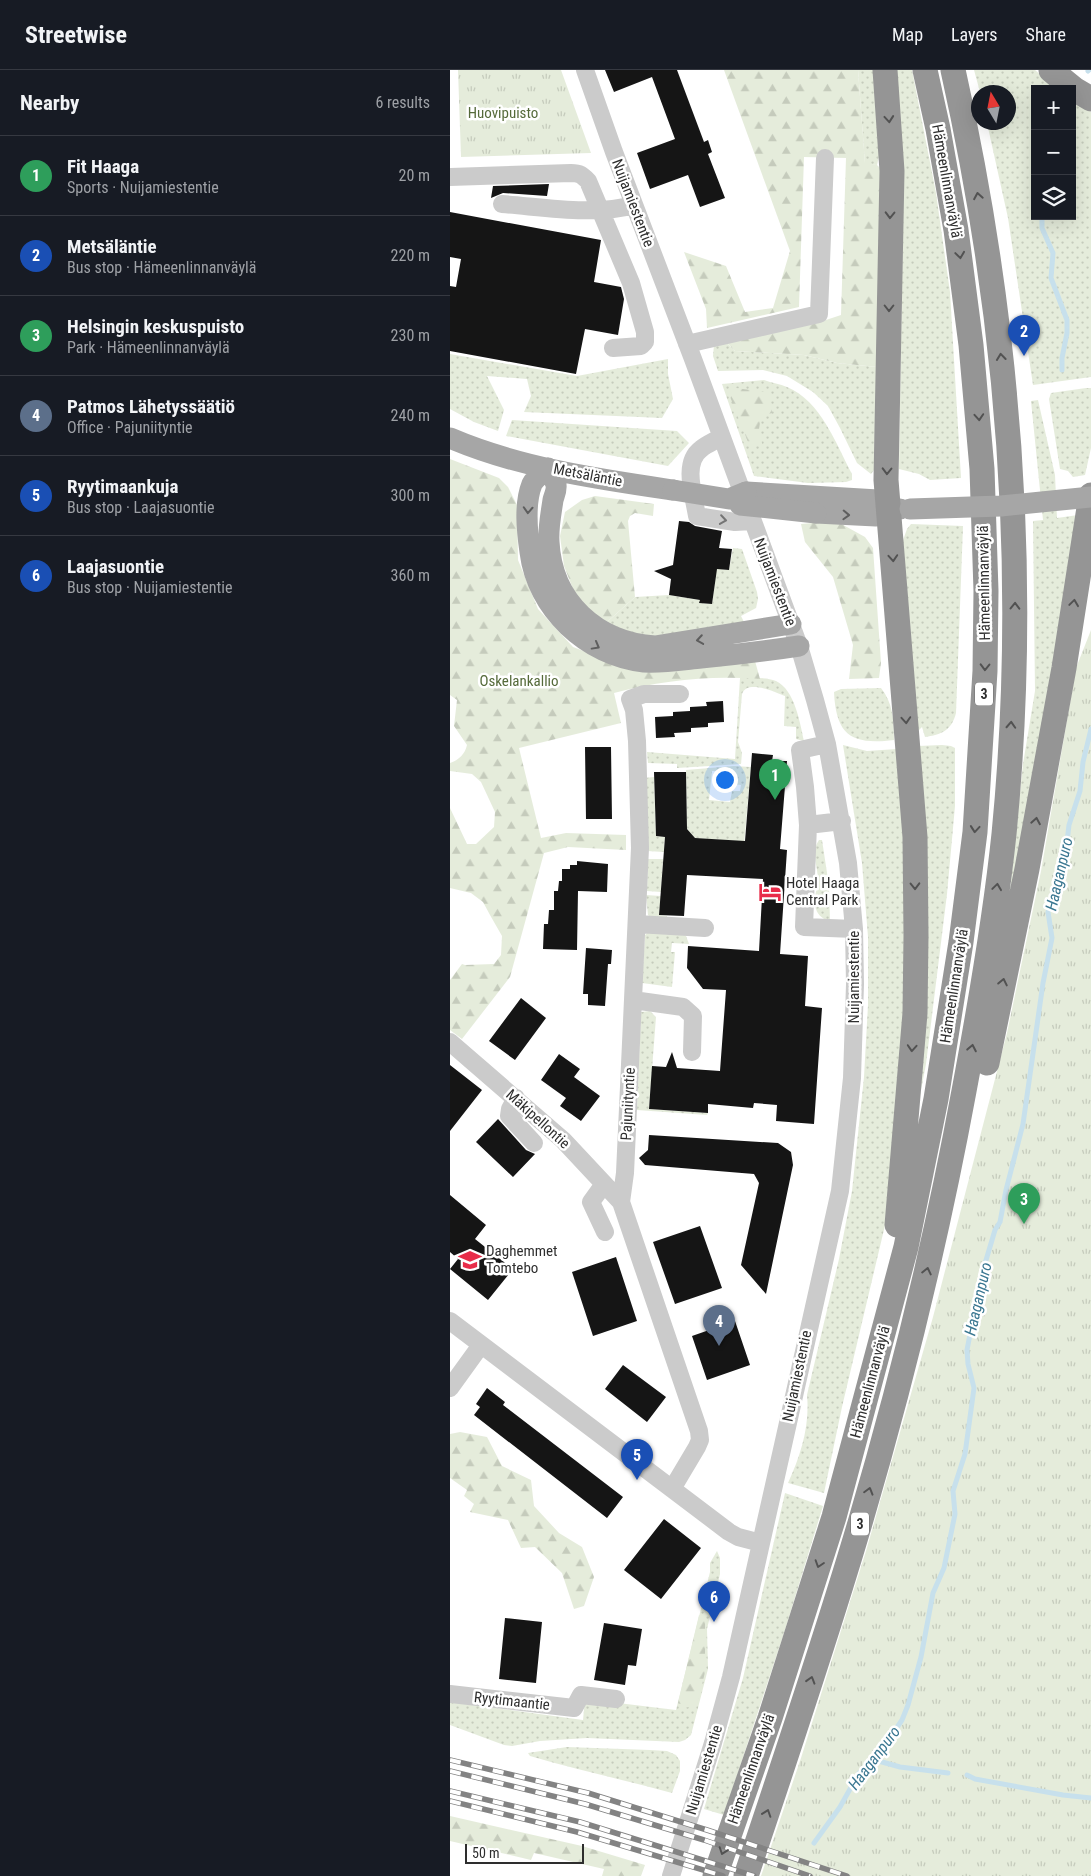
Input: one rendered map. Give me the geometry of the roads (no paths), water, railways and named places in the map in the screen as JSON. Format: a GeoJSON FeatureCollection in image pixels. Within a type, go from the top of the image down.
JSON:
{"type":"FeatureCollection","features":[{"type":"Feature","properties":{"kind":"highway"},"geometry":{"type":"LineString","coordinates":[[885,70],[892,171],[886,480],[900,509],[914,837],[916,936],[915,1013],[904,1159],[888,1314]]}},
{"type":"Feature","properties":{"kind":"highway","name":"Hämeenlinnanväylä"},"geometry":{"type":"LineString","coordinates":[[715,1876],[770,1718],[834,1517],[908,1238],[936,1099],[961,942],[975,832],[985,671],[985,572],[978,406],[956,230],[938,129],[925,70]]}},
{"type":"Feature","properties":{"kind":"highway","name":"Hämeenlinnanväylä"},"geometry":{"type":"LineString","coordinates":[[746,1876],[796,1726],[860,1522],[916,1318],[950,1164],[976,1030],[1003,836],[1012,692],[1015,587],[1010,467],[1001,356],[983,226],[965,124],[953,70]]}},
{"type":"Feature","properties":{"kind":"highway"},"geometry":{"type":"LineString","coordinates":[[1051,70],[1074,89],[1091,99]]}},
{"type":"Feature","properties":{"kind":"highway"},"geometry":{"type":"LineString","coordinates":[[950,1164],[987,1064],[1027,869],[1064,668],[1091,496]]}},
{"type":"Feature","properties":{"kind":"highway"},"geometry":{"type":"LineString","coordinates":[[1064,668],[1084,626],[1091,617]]}},
{"type":"Feature","properties":{"kind":"main road","name":"Metsäläntie"},"geometry":{"type":"LineString","coordinates":[[450,438],[500,456],[548,468],[729,499],[746,492],[876,516],[900,509],[1001,506],[1091,496]]}},
{"type":"Feature","properties":{"kind":"main road"},"geometry":{"type":"LineString","coordinates":[[791,624],[655,646],[634,644],[620,640],[600,630],[574,608],[557,579],[549,544],[549,523],[556,486],[548,468],[533,482],[529,496],[527,534],[530,557],[542,592],[552,608],[579,636],[609,653],[625,659],[644,662],[753,653],[798,646]]}},
{"type":"Feature","properties":{"kind":"street","name":"Nuijamiestentie"},"geometry":{"type":"LineString","coordinates":[[585,70],[791,624],[816,700],[827,744],[842,821],[854,929],[855,984],[852,1069],[840,1191],[728,1686],[713,1743],[671,1876]]}},
{"type":"Feature","properties":{"kind":"street"},"geometry":{"type":"LineString","coordinates":[[687,344],[819,314],[825,158]]}},
{"type":"Feature","properties":{"kind":"street"},"geometry":{"type":"LineString","coordinates":[[450,177],[580,173],[588,181],[631,283],[645,332],[645,342],[641,346],[613,348]]}},
{"type":"Feature","properties":{"kind":"street"},"geometry":{"type":"LineString","coordinates":[[502,204],[600,211],[618,210],[634,205]]}},
{"type":"Feature","properties":{"kind":"street"},"geometry":{"type":"LineString","coordinates":[[721,437],[700,449],[692,459],[690,468],[697,520],[752,521]]}},
{"type":"Feature","properties":{"kind":"street","name":"Pajuniityntie"},"geometry":{"type":"LineString","coordinates":[[672,1489],[697,1447],[700,1440],[699,1431],[621,1202],[625,1173],[640,848],[634,710],[630,699],[644,694],[680,694]]}},
{"type":"Feature","properties":{"kind":"street"},"geometry":{"type":"LineString","coordinates":[[827,744],[800,750],[808,825],[804,927],[854,929]]}},
{"type":"Feature","properties":{"kind":"street"},"geometry":{"type":"LineString","coordinates":[[808,825],[842,821]]}},
{"type":"Feature","properties":{"kind":"street"},"geometry":{"type":"LineString","coordinates":[[636,924],[705,928]]}},
{"type":"Feature","properties":{"kind":"street"},"geometry":{"type":"LineString","coordinates":[[633,1000],[683,1007],[688,1010],[693,1016],[692,1052]]}},
{"type":"Feature","properties":{"kind":"street","name":"Mäkipellontie"},"geometry":{"type":"LineString","coordinates":[[450,1042],[563,1140],[621,1202]]}},
{"type":"Feature","properties":{"kind":"street"},"geometry":{"type":"LineString","coordinates":[[516,1098],[508,1116],[534,1143]]}},
{"type":"Feature","properties":{"kind":"street"},"geometry":{"type":"LineString","coordinates":[[604,1184],[591,1202],[604,1232]]}},
{"type":"Feature","properties":{"kind":"street"},"geometry":{"type":"LineString","coordinates":[[450,1321],[729,1532],[761,1542]]}},
{"type":"Feature","properties":{"kind":"street"},"geometry":{"type":"LineString","coordinates":[[450,1388],[481,1345]]}},
{"type":"Feature","properties":{"kind":"street","name":"Ryytimaantie"},"geometry":{"type":"LineString","coordinates":[[450,1694],[574,1708],[581,1695],[616,1699]]}},
{"type":"Feature","properties":{"kind":"waterway","name":"Haaganpuro"},"geometry":{"type":"LineString","coordinates":[[1042,220],[1042,228],[1053,253],[1051,278],[1067,320],[1062,370]]}},
{"type":"Feature","properties":{"kind":"waterway","name":"Haaganpuro"},"geometry":{"type":"LineString","coordinates":[[814,1843],[840,1807],[859,1773],[875,1760],[902,1720],[921,1657],[933,1593],[944,1568],[955,1514],[953,1491],[965,1454],[974,1388],[968,1364],[967,1350],[981,1277],[995,1230],[1000,1222],[1023,1124],[1043,983],[1052,938],[1048,912],[1065,859],[1069,825],[1080,791],[1083,762],[1091,729]]}},
{"type":"Feature","properties":{"kind":"waterway"},"geometry":{"type":"LineString","coordinates":[[875,1760],[900,1767],[948,1773]]}},
{"type":"Feature","properties":{"kind":"waterway"},"geometry":{"type":"LineString","coordinates":[[967,1775],[975,1779],[1063,1795],[1091,1798]]}},
{"type":"Feature","properties":{"kind":"railway"},"geometry":{"type":"LineString","coordinates":[[450,1760],[588,1793],[847,1876]]}},
{"type":"Feature","properties":{"kind":"railway"},"geometry":{"type":"LineString","coordinates":[[450,1771],[585,1804],[704,1840],[810,1876]]}},
{"type":"Feature","properties":{"kind":"railway"},"geometry":{"type":"LineString","coordinates":[[450,1791],[580,1822],[754,1876]]}},
{"type":"Feature","properties":{"kind":"railway"},"geometry":{"type":"LineString","coordinates":[[450,1801],[577,1832],[723,1876]]}},
{"type":"Feature","properties":{"kind":"place","name":"Metsäläntie"},"geometry":{"type":"Point","coordinates":[1024,356]}},
{"type":"Feature","properties":{"kind":"place","name":"Fit Haaga"},"geometry":{"type":"Point","coordinates":[775,800]}},
{"type":"Feature","properties":{"kind":"place","name":"Hotel Haaga Central Park"},"geometry":{"type":"Point","coordinates":[770,892]}},
{"type":"Feature","properties":{"kind":"place","name":"Helsingin keskuspuisto"},"geometry":{"type":"Point","coordinates":[1024,1224]}},
{"type":"Feature","properties":{"kind":"place","name":"Daghemmet Tomtebo"},"geometry":{"type":"Point","coordinates":[470,1260]}},
{"type":"Feature","properties":{"kind":"place","name":"Patmos Lähetyssäätiö"},"geometry":{"type":"Point","coordinates":[719,1346]}},
{"type":"Feature","properties":{"kind":"place","name":"Ryytimaankuja"},"geometry":{"type":"Point","coordinates":[637,1480]}},
{"type":"Feature","properties":{"kind":"place","name":"Laajasuontie"},"geometry":{"type":"Point","coordinates":[714,1622]}},
{"type":"Feature","properties":{"kind":"park label","name":"Huovipuisto"},"geometry":{"type":"Point","coordinates":[503,113]}},
{"type":"Feature","properties":{"kind":"park label","name":"Oskelankallio"},"geometry":{"type":"Point","coordinates":[519,681]}}]}
